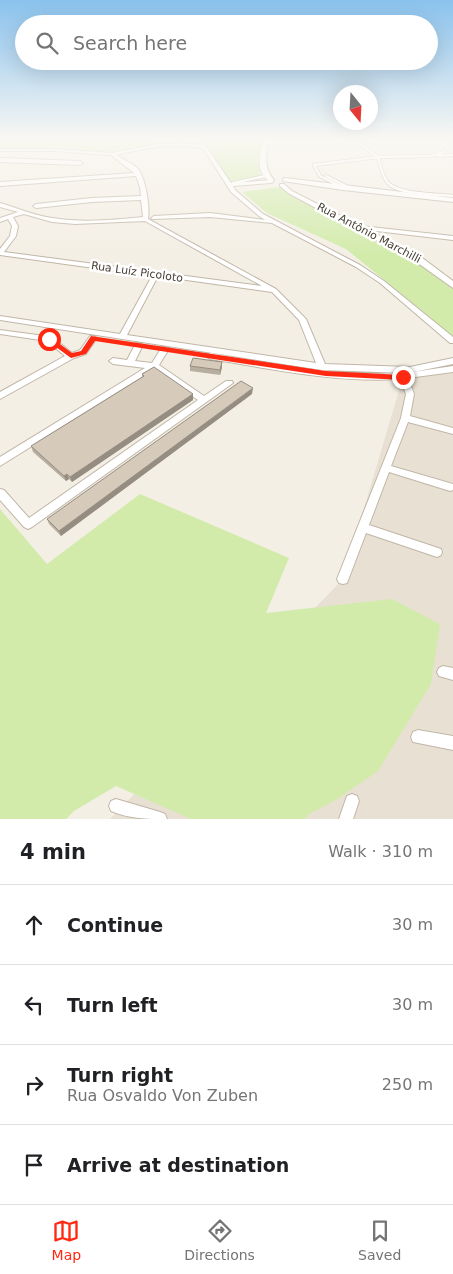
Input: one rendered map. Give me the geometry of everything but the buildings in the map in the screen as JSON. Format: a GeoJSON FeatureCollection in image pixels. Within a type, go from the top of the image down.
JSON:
{"type":"FeatureCollection","features":[{"type":"Feature","properties":{"kind":"street"},"geometry":{"type":"LineString","coordinates":[[0,184],[94,177]]}},
{"type":"Feature","properties":{"kind":"street"},"geometry":{"type":"LineString","coordinates":[[139,177],[146,209],[150,218],[158,227],[274,290],[302,319],[322,367]]}},
{"type":"Feature","properties":{"kind":"street"},"geometry":{"type":"LineString","coordinates":[[224,177],[230,187],[261,215],[358,266],[382,282],[453,342]]}},
{"type":"Feature","properties":{"kind":"street","name":"Rua Antônio Marchilli"},"geometry":{"type":"LineString","coordinates":[[270,177],[290,192],[418,259],[453,285]]}},
{"type":"Feature","properties":{"kind":"street","name":"Rua Antônio Marchilli"},"geometry":{"type":"LineString","coordinates":[[273,177],[277,182]]}},
{"type":"Feature","properties":{"kind":"street"},"geometry":{"type":"LineString","coordinates":[[230,187],[277,182],[453,198]]}},
{"type":"Feature","properties":{"kind":"street"},"geometry":{"type":"LineString","coordinates":[[36,206],[92,200],[145,198]]}},
{"type":"Feature","properties":{"kind":"street"},"geometry":{"type":"LineString","coordinates":[[0,205],[53,220],[81,222],[193,215],[276,223]]}},
{"type":"Feature","properties":{"kind":"street"},"geometry":{"type":"LineString","coordinates":[[0,220],[9,216],[26,213]]}},
{"type":"Feature","properties":{"kind":"street"},"geometry":{"type":"LineString","coordinates":[[252,221],[261,215]]}},
{"type":"Feature","properties":{"kind":"street"},"geometry":{"type":"LineString","coordinates":[[0,253],[13,236],[15,226],[9,216]]}},
{"type":"Feature","properties":{"kind":"street"},"geometry":{"type":"LineString","coordinates":[[361,228],[453,238]]}},
{"type":"Feature","properties":{"kind":"street","name":"Rua Luíz Picoloto"},"geometry":{"type":"LineString","coordinates":[[0,253],[274,290]]}},
{"type":"Feature","properties":{"kind":"street"},"geometry":{"type":"LineString","coordinates":[[122,336],[156,274]]}},
{"type":"Feature","properties":{"kind":"street"},"geometry":{"type":"LineString","coordinates":[[0,318],[322,367],[410,370],[453,361]]}},
{"type":"Feature","properties":{"kind":"street"},"geometry":{"type":"LineString","coordinates":[[0,324],[326,373],[403,377],[453,369]]}},
{"type":"Feature","properties":{"kind":"street"},"geometry":{"type":"LineString","coordinates":[[0,332],[49,339],[71,356]]}},
{"type":"Feature","properties":{"kind":"street"},"geometry":{"type":"LineString","coordinates":[[0,396],[71,356],[83,352],[93,338]]}},
{"type":"Feature","properties":{"kind":"street"},"geometry":{"type":"LineString","coordinates":[[130,363],[139,345]]}},
{"type":"Feature","properties":{"kind":"street"},"geometry":{"type":"LineString","coordinates":[[0,462],[154,366],[165,349]]}},
{"type":"Feature","properties":{"kind":"street"},"geometry":{"type":"LineString","coordinates":[[113,361],[154,366],[204,400]]}},
{"type":"Feature","properties":{"kind":"street"},"geometry":{"type":"LineString","coordinates":[[343,579],[405,418],[410,394],[403,377]]}},
{"type":"Feature","properties":{"kind":"street"},"geometry":{"type":"LineString","coordinates":[[0,493],[28,524],[229,383]]}},
{"type":"Feature","properties":{"kind":"street"},"geometry":{"type":"LineString","coordinates":[[405,418],[453,431]]}},
{"type":"Feature","properties":{"kind":"street"},"geometry":{"type":"LineString","coordinates":[[387,468],[450,487]]}},
{"type":"Feature","properties":{"kind":"street"},"geometry":{"type":"LineString","coordinates":[[364,528],[437,552]]}},
{"type":"Feature","properties":{"kind":"street"},"geometry":{"type":"LineString","coordinates":[[418,737],[453,743]]}},
{"type":"Feature","properties":{"kind":"street"},"geometry":{"type":"LineString","coordinates":[[346,819],[352,802]]}},
{"type":"Feature","properties":{"kind":"street"},"geometry":{"type":"LineString","coordinates":[[116,806],[160,819]]}},
{"type":"Feature","properties":{"kind":"lane"},"geometry":{"type":"LineString","coordinates":[[230,187],[262,177]]}},
{"type":"Feature","properties":{"kind":"lane"},"geometry":{"type":"LineString","coordinates":[[323,177],[343,188]]}},
{"type":"Feature","properties":{"kind":"lane"},"geometry":{"type":"LineString","coordinates":[[328,177],[350,189]]}},
{"type":"Feature","properties":{"kind":"lane"},"geometry":{"type":"LineString","coordinates":[[385,177],[393,187],[405,191],[453,198]]}},
{"type":"Feature","properties":{"kind":"shaded area"},"geometry":{"type":"Polygon","coordinates":[[[453,371],[453,819],[110,819],[343,579],[403,377],[453,371]]]}},
{"type":"Feature","properties":{"kind":"green space"},"geometry":{"type":"Polygon","coordinates":[[[227,177],[254,177],[247,180],[230,181],[227,177]]]}},
{"type":"Feature","properties":{"kind":"green space"},"geometry":{"type":"Polygon","coordinates":[[[279,187],[416,260],[453,288],[453,336],[346,249],[267,213],[242,192],[279,187]]]}},
{"type":"Feature","properties":{"kind":"green space"},"geometry":{"type":"Polygon","coordinates":[[[140,494],[289,558],[266,613],[392,599],[440,624],[431,684],[378,771],[336,800],[309,814],[305,819],[191,819],[116,786],[74,811],[66,819],[0,819],[0,509],[47,564],[140,494]]]}},
{"type":"Feature","properties":{"kind":"route"},"geometry":{"type":"LineString","coordinates":[[49,339],[71,356],[83,352],[93,338],[278,367],[360,376],[403,377]]}}]}
